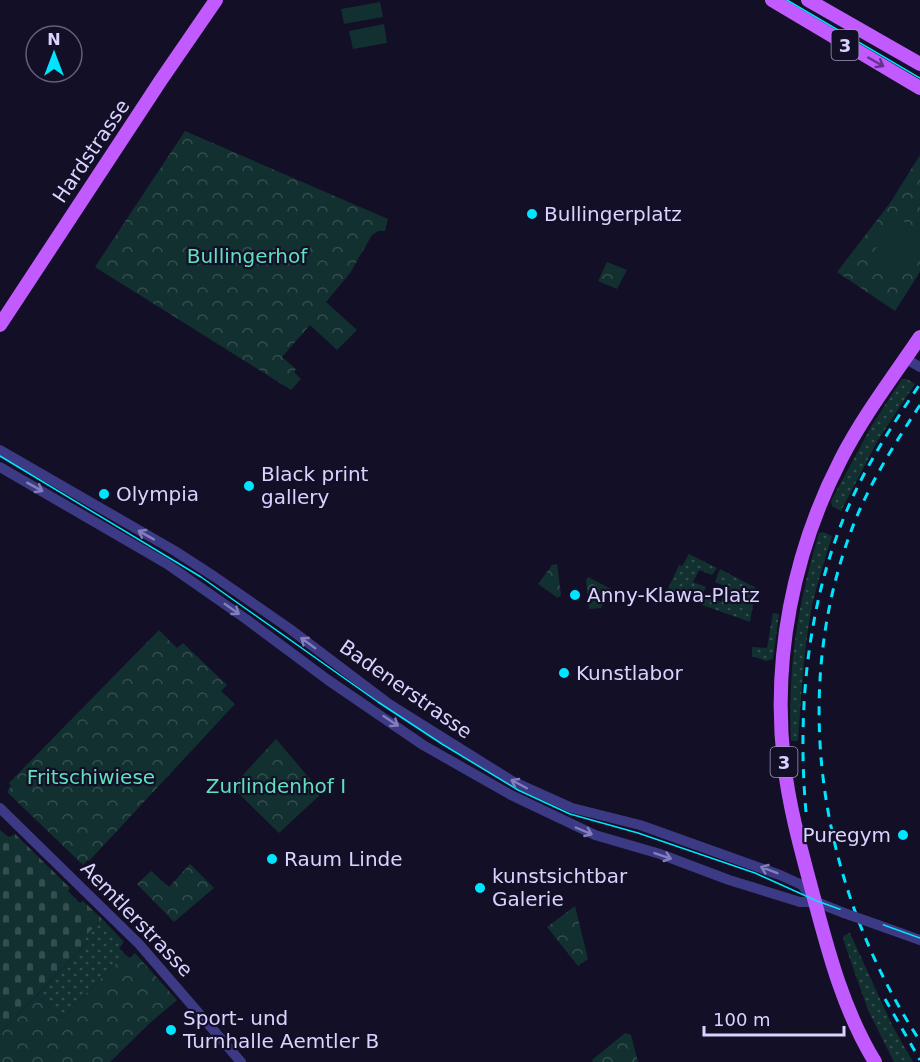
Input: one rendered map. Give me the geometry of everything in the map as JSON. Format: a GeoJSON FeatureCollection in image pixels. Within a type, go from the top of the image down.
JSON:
{"type":"FeatureCollection","features":[{"type":"Feature","properties":{"kind":"main road","name":"Hardstrasse"},"geometry":{"type":"LineString","coordinates":[[0,325],[216,0]]}},
{"type":"Feature","properties":{"kind":"main road","name":"3"},"geometry":{"type":"LineString","coordinates":[[772,0],[920,88]]}},
{"type":"Feature","properties":{"kind":"main road","name":"3"},"geometry":{"type":"LineString","coordinates":[[808,0],[920,64]]}},
{"type":"Feature","properties":{"kind":"main road","name":"3"},"geometry":{"type":"LineString","coordinates":[[874,1062],[848,1007],[835,970],[795,826],[784,762],[781,694],[786,628],[806,543],[834,473],[867,415],[920,337]]}},
{"type":"Feature","properties":{"kind":"street"},"geometry":{"type":"LineString","coordinates":[[906,359],[920,367]]}},
{"type":"Feature","properties":{"kind":"street","name":"Badenerstrasse"},"geometry":{"type":"LineString","coordinates":[[0,450],[175,551],[290,629],[381,698],[423,726],[453,742],[494,771],[572,808],[640,825],[780,874],[802,885],[816,902]]}},
{"type":"Feature","properties":{"kind":"street","name":"Badenerstrasse"},"geometry":{"type":"LineString","coordinates":[[0,467],[167,564],[342,690],[423,745],[511,795],[595,835],[660,854],[800,902],[816,902],[920,940]]}},
{"type":"Feature","properties":{"kind":"street","name":"Aemtlerstrasse"},"geometry":{"type":"LineString","coordinates":[[0,808],[139,944],[241,1062]]}},
{"type":"Feature","properties":{"kind":"green space"},"geometry":{"type":"Polygon","coordinates":[[[380,2],[383,17],[344,24],[341,9],[380,2]]]}},
{"type":"Feature","properties":{"kind":"green space"},"geometry":{"type":"Polygon","coordinates":[[[384,24],[387,43],[353,49],[349,31],[384,24]]]}},
{"type":"Feature","properties":{"kind":"green space","name":"Bullingerhof"},"geometry":{"type":"Polygon","coordinates":[[[185,131],[388,219],[385,231],[378,231],[372,235],[350,273],[326,302],[357,330],[337,350],[310,325],[282,357],[296,369],[294,372],[301,379],[291,390],[95,267],[185,131]]]}},
{"type":"Feature","properties":{"kind":"green space"},"geometry":{"type":"Polygon","coordinates":[[[920,155],[920,272],[895,311],[837,272],[890,203],[920,155]]]}},
{"type":"Feature","properties":{"kind":"green space"},"geometry":{"type":"Polygon","coordinates":[[[897,217],[920,233],[920,244],[899,276],[870,257],[897,217]]]}},
{"type":"Feature","properties":{"kind":"green space"},"geometry":{"type":"Polygon","coordinates":[[[607,262],[627,270],[617,289],[598,281],[607,262]]]}},
{"type":"Feature","properties":{"kind":"green space"},"geometry":{"type":"Polygon","coordinates":[[[902,379],[915,384],[878,440],[841,511],[832,506],[831,501],[872,425],[902,379]]]}},
{"type":"Feature","properties":{"kind":"green space"},"geometry":{"type":"Polygon","coordinates":[[[823,532],[832,536],[810,617],[798,741],[791,741],[791,687],[796,636],[811,560],[819,533],[823,532]]]}},
{"type":"Feature","properties":{"kind":"green space"},"geometry":{"type":"Polygon","coordinates":[[[689,554],[717,568],[712,575],[699,570],[693,582],[706,587],[698,603],[667,591],[679,565],[682,566],[689,554]]]}},
{"type":"Feature","properties":{"kind":"green space"},"geometry":{"type":"Polygon","coordinates":[[[557,564],[561,595],[558,598],[538,584],[552,565],[557,564]]]}},
{"type":"Feature","properties":{"kind":"green space"},"geometry":{"type":"Polygon","coordinates":[[[720,569],[756,588],[750,622],[702,605],[706,596],[721,602],[727,587],[715,582],[720,569]]]}},
{"type":"Feature","properties":{"kind":"green space"},"geometry":{"type":"Polygon","coordinates":[[[588,577],[611,589],[601,608],[589,609],[586,580],[588,577]]]}},
{"type":"Feature","properties":{"kind":"green space"},"geometry":{"type":"Polygon","coordinates":[[[773,613],[779,614],[773,659],[766,661],[752,656],[752,647],[767,648],[773,613]]]}},
{"type":"Feature","properties":{"kind":"green space","name":"Fritschiwiese"},"geometry":{"type":"Polygon","coordinates":[[[159,630],[177,648],[183,643],[227,685],[221,691],[235,704],[83,865],[7,792],[11,786],[9,783],[159,630]]]}},
{"type":"Feature","properties":{"kind":"green space","name":"Zurlindenhof I"},"geometry":{"type":"Polygon","coordinates":[[[276,739],[322,793],[279,833],[232,787],[276,739]]]}},
{"type":"Feature","properties":{"kind":"green space"},"geometry":{"type":"Polygon","coordinates":[[[0,830],[9,837],[15,834],[70,888],[68,891],[80,903],[83,901],[102,919],[84,937],[88,942],[0,1033],[0,830]]]}},
{"type":"Feature","properties":{"kind":"green space"},"geometry":{"type":"Polygon","coordinates":[[[190,864],[214,888],[174,922],[137,884],[151,871],[169,887],[190,864]]]}},
{"type":"Feature","properties":{"kind":"green space"},"geometry":{"type":"Polygon","coordinates":[[[575,906],[588,959],[578,966],[547,927],[575,906]]]}},
{"type":"Feature","properties":{"kind":"green space"},"geometry":{"type":"Polygon","coordinates":[[[102,919],[124,942],[119,948],[125,954],[61,1019],[37,995],[88,942],[83,937],[102,919]]]}},
{"type":"Feature","properties":{"kind":"green space"},"geometry":{"type":"Polygon","coordinates":[[[850,933],[892,1025],[913,1062],[894,1062],[868,1010],[845,945],[843,936],[850,933]]]}},
{"type":"Feature","properties":{"kind":"green space"},"geometry":{"type":"Polygon","coordinates":[[[135,953],[177,1000],[110,1062],[0,1062],[0,1033],[37,995],[61,1019],[125,954],[130,958],[135,953]]]}},
{"type":"Feature","properties":{"kind":"green space"},"geometry":{"type":"Polygon","coordinates":[[[625,1033],[631,1035],[638,1062],[593,1062],[592,1060],[625,1033]]]}},
{"type":"Feature","properties":{"kind":"tram line"},"geometry":{"type":"LineString","coordinates":[[787,0],[920,78]]}},
{"type":"Feature","properties":{"kind":"tram line"},"geometry":{"type":"LineString","coordinates":[[0,456],[201,577],[378,702],[518,790],[570,814],[638,833],[755,873],[817,901],[920,938]]}},
{"type":"Feature","properties":{"kind":"railway"},"geometry":{"type":"LineString","coordinates":[[806,812],[804,697],[808,658],[822,583],[833,546],[854,493],[880,445],[920,384]]}},
{"type":"Feature","properties":{"kind":"railway"},"geometry":{"type":"LineString","coordinates":[[920,405],[886,459],[864,501],[835,582],[823,649],[819,717],[824,785],[837,853],[858,918],[885,981],[920,1041]]}},
{"type":"Feature","properties":{"kind":"railway"},"geometry":{"type":"LineString","coordinates":[[885,999],[920,1060]]}},
{"type":"Feature","properties":{"kind":"place","name":"Bullingerplatz"},"geometry":{"type":"Point","coordinates":[532,214]}},
{"type":"Feature","properties":{"kind":"place","name":"Black print gallery"},"geometry":{"type":"Point","coordinates":[249,486]}},
{"type":"Feature","properties":{"kind":"place","name":"Olympia"},"geometry":{"type":"Point","coordinates":[104,494]}},
{"type":"Feature","properties":{"kind":"place","name":"Anny-Klawa-Platz"},"geometry":{"type":"Point","coordinates":[575,595]}},
{"type":"Feature","properties":{"kind":"place","name":"Kunstlabor"},"geometry":{"type":"Point","coordinates":[564,673]}},
{"type":"Feature","properties":{"kind":"place","name":"Puregym"},"geometry":{"type":"Point","coordinates":[903,835]}},
{"type":"Feature","properties":{"kind":"place","name":"Raum Linde"},"geometry":{"type":"Point","coordinates":[272,859]}},
{"type":"Feature","properties":{"kind":"place","name":"kunstsichtbar Galerie"},"geometry":{"type":"Point","coordinates":[480,888]}},
{"type":"Feature","properties":{"kind":"place","name":"Sport- und Turnhalle Aemtler B"},"geometry":{"type":"Point","coordinates":[171,1030]}}]}
